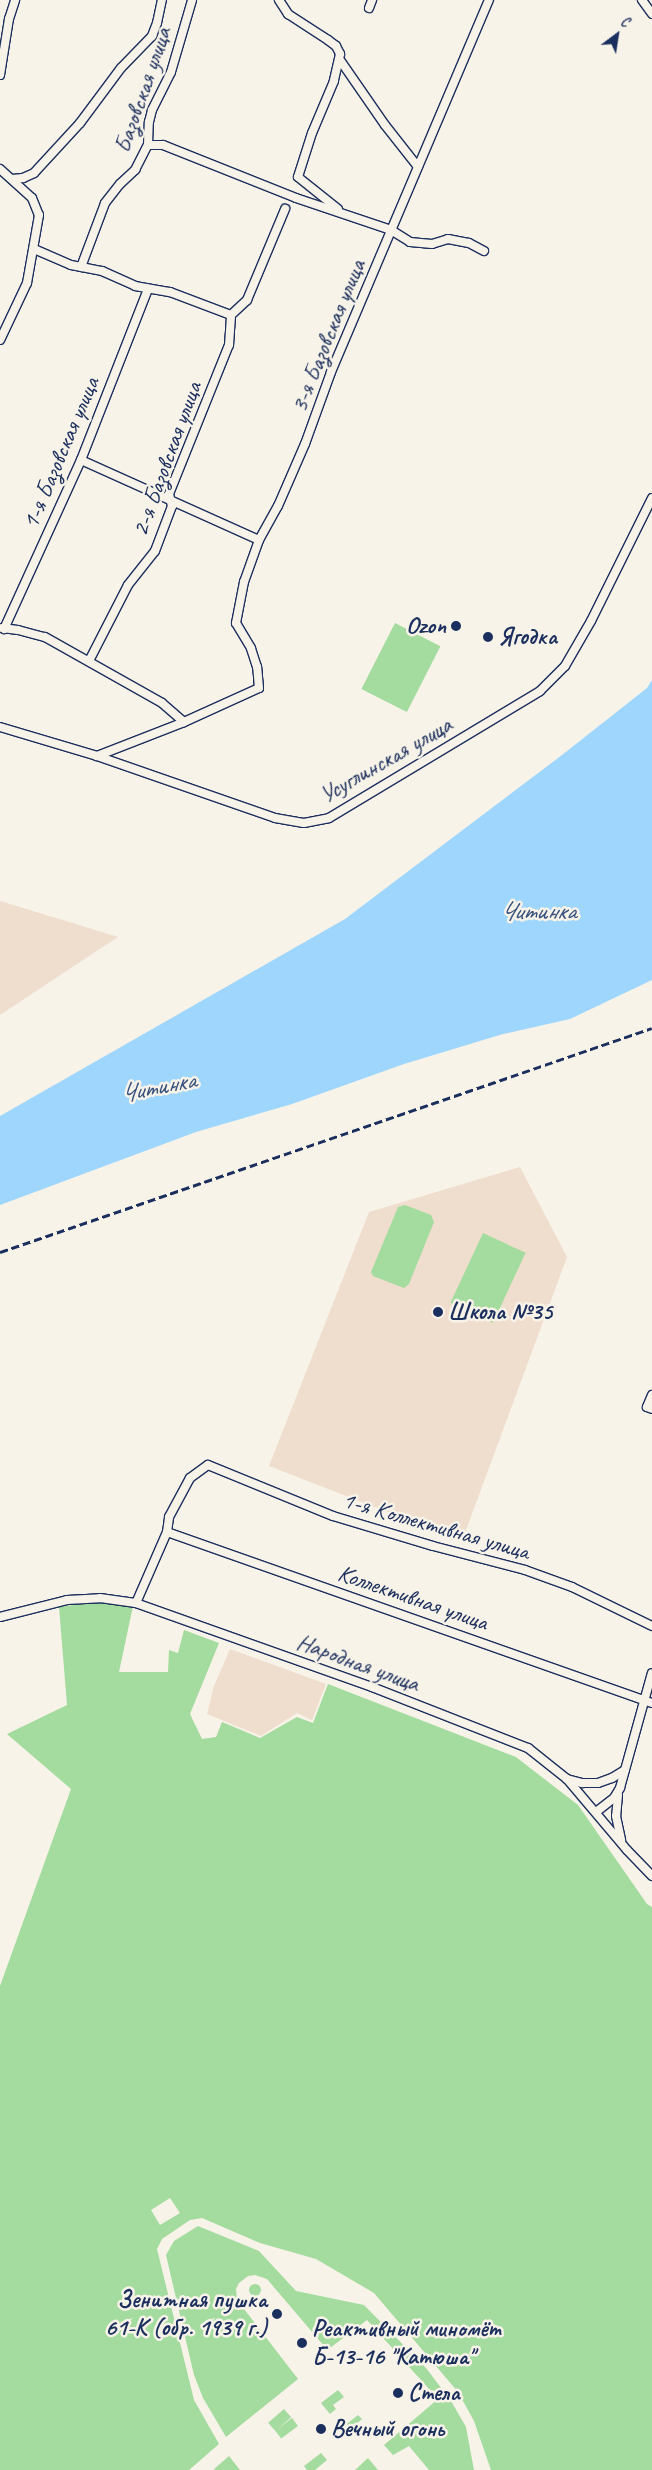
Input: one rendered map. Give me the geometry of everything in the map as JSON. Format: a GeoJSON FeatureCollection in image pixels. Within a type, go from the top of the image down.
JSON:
{"type":"FeatureCollection","features":[{"type":"Feature","properties":{"kind":"street"},"geometry":{"type":"LineString","coordinates":[[0,75],[9,19],[15,0]]}},
{"type":"Feature","properties":{"kind":"street"},"geometry":{"type":"LineString","coordinates":[[12,179],[23,178],[34,173],[80,123],[121,68],[152,36],[162,0]]}},
{"type":"Feature","properties":{"kind":"street","name":"Базовская улица"},"geometry":{"type":"LineString","coordinates":[[81,267],[105,203],[120,184],[135,170],[148,145],[149,122],[152,110],[171,72],[192,0]]}},
{"type":"Feature","properties":{"kind":"street"},"geometry":{"type":"LineString","coordinates":[[279,0],[288,14],[336,46],[340,54],[340,60],[306,148],[298,177],[342,213]]}},
{"type":"Feature","properties":{"kind":"street","name":"3-я Базовская улица"},"geometry":{"type":"LineString","coordinates":[[184,722],[260,688],[257,667],[251,648],[236,623],[244,582],[259,540],[278,506],[301,453],[331,372],[489,0]]}},
{"type":"Feature","properties":{"kind":"street"},"geometry":{"type":"LineString","coordinates":[[642,0],[652,14]]}},
{"type":"Feature","properties":{"kind":"street"},"geometry":{"type":"LineString","coordinates":[[340,60],[385,125],[418,166]]}},
{"type":"Feature","properties":{"kind":"street"},"geometry":{"type":"LineString","coordinates":[[148,145],[163,145],[296,198],[391,230],[410,242],[432,244],[448,239],[469,242],[484,251]]}},
{"type":"Feature","properties":{"kind":"street"},"geometry":{"type":"LineString","coordinates":[[0,169],[32,198],[39,215],[27,283],[0,340]]}},
{"type":"Feature","properties":{"kind":"street"},"geometry":{"type":"LineString","coordinates":[[33,247],[71,265],[102,271],[148,289],[170,292],[231,315],[247,300],[285,209]]}},
{"type":"Feature","properties":{"kind":"street","name":"1-я Базовская улица"},"geometry":{"type":"LineString","coordinates":[[2,628],[81,460],[148,289]]}},
{"type":"Feature","properties":{"kind":"street","name":"2-я Базовская улица"},"geometry":{"type":"LineString","coordinates":[[89,661],[128,585],[155,551],[172,506],[169,494],[230,345],[231,315]]}},
{"type":"Feature","properties":{"kind":"street"},"geometry":{"type":"LineString","coordinates":[[81,460],[259,540]]}},
{"type":"Feature","properties":{"kind":"street","name":"Усуглинская улица"},"geometry":{"type":"LineString","coordinates":[[0,727],[97,756],[275,818],[304,823],[328,818],[540,691],[565,666],[592,620],[652,498]]}},
{"type":"Feature","properties":{"kind":"street"},"geometry":{"type":"LineString","coordinates":[[2,628],[45,637],[162,702],[184,722],[97,756]]}},
{"type":"Feature","properties":{"kind":"street"},"geometry":{"type":"LineString","coordinates":[[650,1408],[652,1395]]}},
{"type":"Feature","properties":{"kind":"street","name":"1-я Коллективная улица"},"geometry":{"type":"LineString","coordinates":[[168,1532],[168,1517],[190,1478],[208,1465],[333,1516],[433,1546],[525,1570],[572,1587],[652,1626]]}},
{"type":"Feature","properties":{"kind":"street"},"geometry":{"type":"LineString","coordinates":[[136,1603],[168,1532]]}},
{"type":"Feature","properties":{"kind":"street","name":"Коллективная улица"},"geometry":{"type":"LineString","coordinates":[[168,1532],[649,1701]]}},
{"type":"Feature","properties":{"kind":"street","name":"Народная улица"},"geometry":{"type":"LineString","coordinates":[[0,1616],[67,1600],[100,1598],[136,1603],[372,1687],[528,1748],[567,1779],[652,1876]]}},
{"type":"Feature","properties":{"kind":"street"},"geometry":{"type":"LineString","coordinates":[[622,1844],[616,1816],[620,1788],[649,1701],[652,1673]]}},
{"type":"Feature","properties":{"kind":"street"},"geometry":{"type":"LineString","coordinates":[[567,1779],[582,1783],[598,1783],[612,1778],[625,1770]]}},
{"type":"Feature","properties":{"kind":"street"},"geometry":{"type":"LineString","coordinates":[[596,1812],[614,1798],[620,1788]]}},
{"type":"Feature","properties":{"kind":"shaded area"},"geometry":{"type":"Polygon","coordinates":[[[0,901],[43,914],[118,937],[0,1015],[0,901]]]}},
{"type":"Feature","properties":{"kind":"shaded area","name":"Школа №35"},"geometry":{"type":"Polygon","coordinates":[[[520,1167],[567,1257],[462,1541],[269,1466],[369,1212],[520,1167]]]}},
{"type":"Feature","properties":{"kind":"shaded area"},"geometry":{"type":"Polygon","coordinates":[[[230,1649],[326,1684],[312,1720],[297,1713],[261,1736],[207,1714],[214,1686],[230,1649]]]}},
{"type":"Feature","properties":{"kind":"green space"},"geometry":{"type":"Polygon","coordinates":[[[395,623],[440,646],[407,712],[361,689],[395,623]]]}},
{"type":"Feature","properties":{"kind":"green space"},"geometry":{"type":"Polygon","coordinates":[[[405,1205],[431,1215],[434,1222],[409,1284],[404,1288],[373,1276],[371,1272],[398,1207],[405,1205]]]}},
{"type":"Feature","properties":{"kind":"green space"},"geometry":{"type":"Polygon","coordinates":[[[483,1233],[526,1253],[493,1323],[450,1303],[483,1233]]]}},
{"type":"Feature","properties":{"kind":"green space"},"geometry":{"type":"Polygon","coordinates":[[[102,1601],[133,1606],[119,1672],[168,1672],[169,1650],[178,1653],[184,1630],[219,1643],[190,1714],[202,1739],[216,1737],[222,1722],[260,1738],[297,1717],[313,1723],[328,1684],[516,1757],[578,1805],[647,1904],[652,1907],[652,2470],[491,2470],[474,2421],[458,2392],[374,2293],[316,2259],[260,2243],[202,2218],[190,2220],[162,2239],[157,2249],[194,2400],[219,2444],[189,2470],[0,2470],[0,1986],[71,1789],[7,1734],[67,1705],[59,1607],[102,1601]],[[170,2198],[151,2210],[160,2225],[180,2213],[170,2198]]]}},
{"type":"Feature","properties":{"kind":"green space"},"geometry":{"type":"Polygon","coordinates":[[[198,2226],[259,2251],[296,2291],[364,2305],[426,2368],[451,2401],[466,2427],[474,2470],[429,2470],[409,2446],[393,2455],[384,2445],[438,2399],[367,2320],[330,2348],[327,2345],[324,2346],[267,2279],[255,2275],[248,2276],[239,2283],[236,2289],[237,2300],[298,2379],[226,2437],[203,2398],[194,2375],[166,2255],[174,2241],[198,2226]]]}},
{"type":"Feature","properties":{"kind":"green space"},"geometry":{"type":"Polygon","coordinates":[[[253,2284],[257,2284],[261,2290],[257,2296],[253,2296],[249,2292],[249,2288],[253,2284]]]}},
{"type":"Feature","properties":{"kind":"green space"},"geometry":{"type":"Polygon","coordinates":[[[338,2390],[344,2397],[333,2405],[336,2409],[330,2414],[321,2403],[338,2390]]]}},
{"type":"Feature","properties":{"kind":"green space"},"geometry":{"type":"Polygon","coordinates":[[[284,2409],[291,2417],[275,2431],[268,2423],[284,2409]]]}},
{"type":"Feature","properties":{"kind":"green space"},"geometry":{"type":"Polygon","coordinates":[[[358,2415],[362,2419],[346,2433],[338,2423],[343,2418],[348,2423],[358,2415]]]}},
{"type":"Feature","properties":{"kind":"green space"},"geometry":{"type":"Polygon","coordinates":[[[292,2418],[298,2426],[281,2439],[275,2431],[292,2418]]]}},
{"type":"Feature","properties":{"kind":"green space"},"geometry":{"type":"Polygon","coordinates":[[[321,2453],[327,2460],[315,2470],[307,2470],[304,2466],[321,2453]]]}},
{"type":"Feature","properties":{"kind":"green space"},"geometry":{"type":"Polygon","coordinates":[[[229,2456],[240,2470],[214,2469],[229,2456]]]}},
{"type":"Feature","properties":{"kind":"green space"},"geometry":{"type":"Polygon","coordinates":[[[368,2458],[378,2470],[355,2470],[368,2458]]]}},
{"type":"Feature","properties":{"kind":"water","name":"Читинка"},"geometry":{"type":"Polygon","coordinates":[[[652,680],[652,980],[570,1019],[503,1034],[404,1064],[292,1104],[196,1132],[0,1205],[0,1116],[345,919],[562,755],[647,688],[652,680]]]}},
{"type":"Feature","properties":{"kind":"railway"},"geometry":{"type":"LineString","coordinates":[[0,1252],[652,1028]]}},
{"type":"Feature","properties":{"kind":"place","name":"Ozon"},"geometry":{"type":"Point","coordinates":[456,626]}},
{"type":"Feature","properties":{"kind":"place","name":"Ягодка"},"geometry":{"type":"Point","coordinates":[488,637]}},
{"type":"Feature","properties":{"kind":"place","name":"Школа №35"},"geometry":{"type":"Point","coordinates":[438,1312]}},
{"type":"Feature","properties":{"kind":"place","name":"Зенитная пушка 61-К (обр. 1939 г.)"},"geometry":{"type":"Point","coordinates":[277,2314]}},
{"type":"Feature","properties":{"kind":"place","name":"Реактивный миномёт Б-13-16 \"Катюша\""},"geometry":{"type":"Point","coordinates":[302,2343]}},
{"type":"Feature","properties":{"kind":"place","name":"Стела"},"geometry":{"type":"Point","coordinates":[398,2393]}},
{"type":"Feature","properties":{"kind":"place","name":"Вечный огонь"},"geometry":{"type":"Point","coordinates":[321,2429]}}]}
